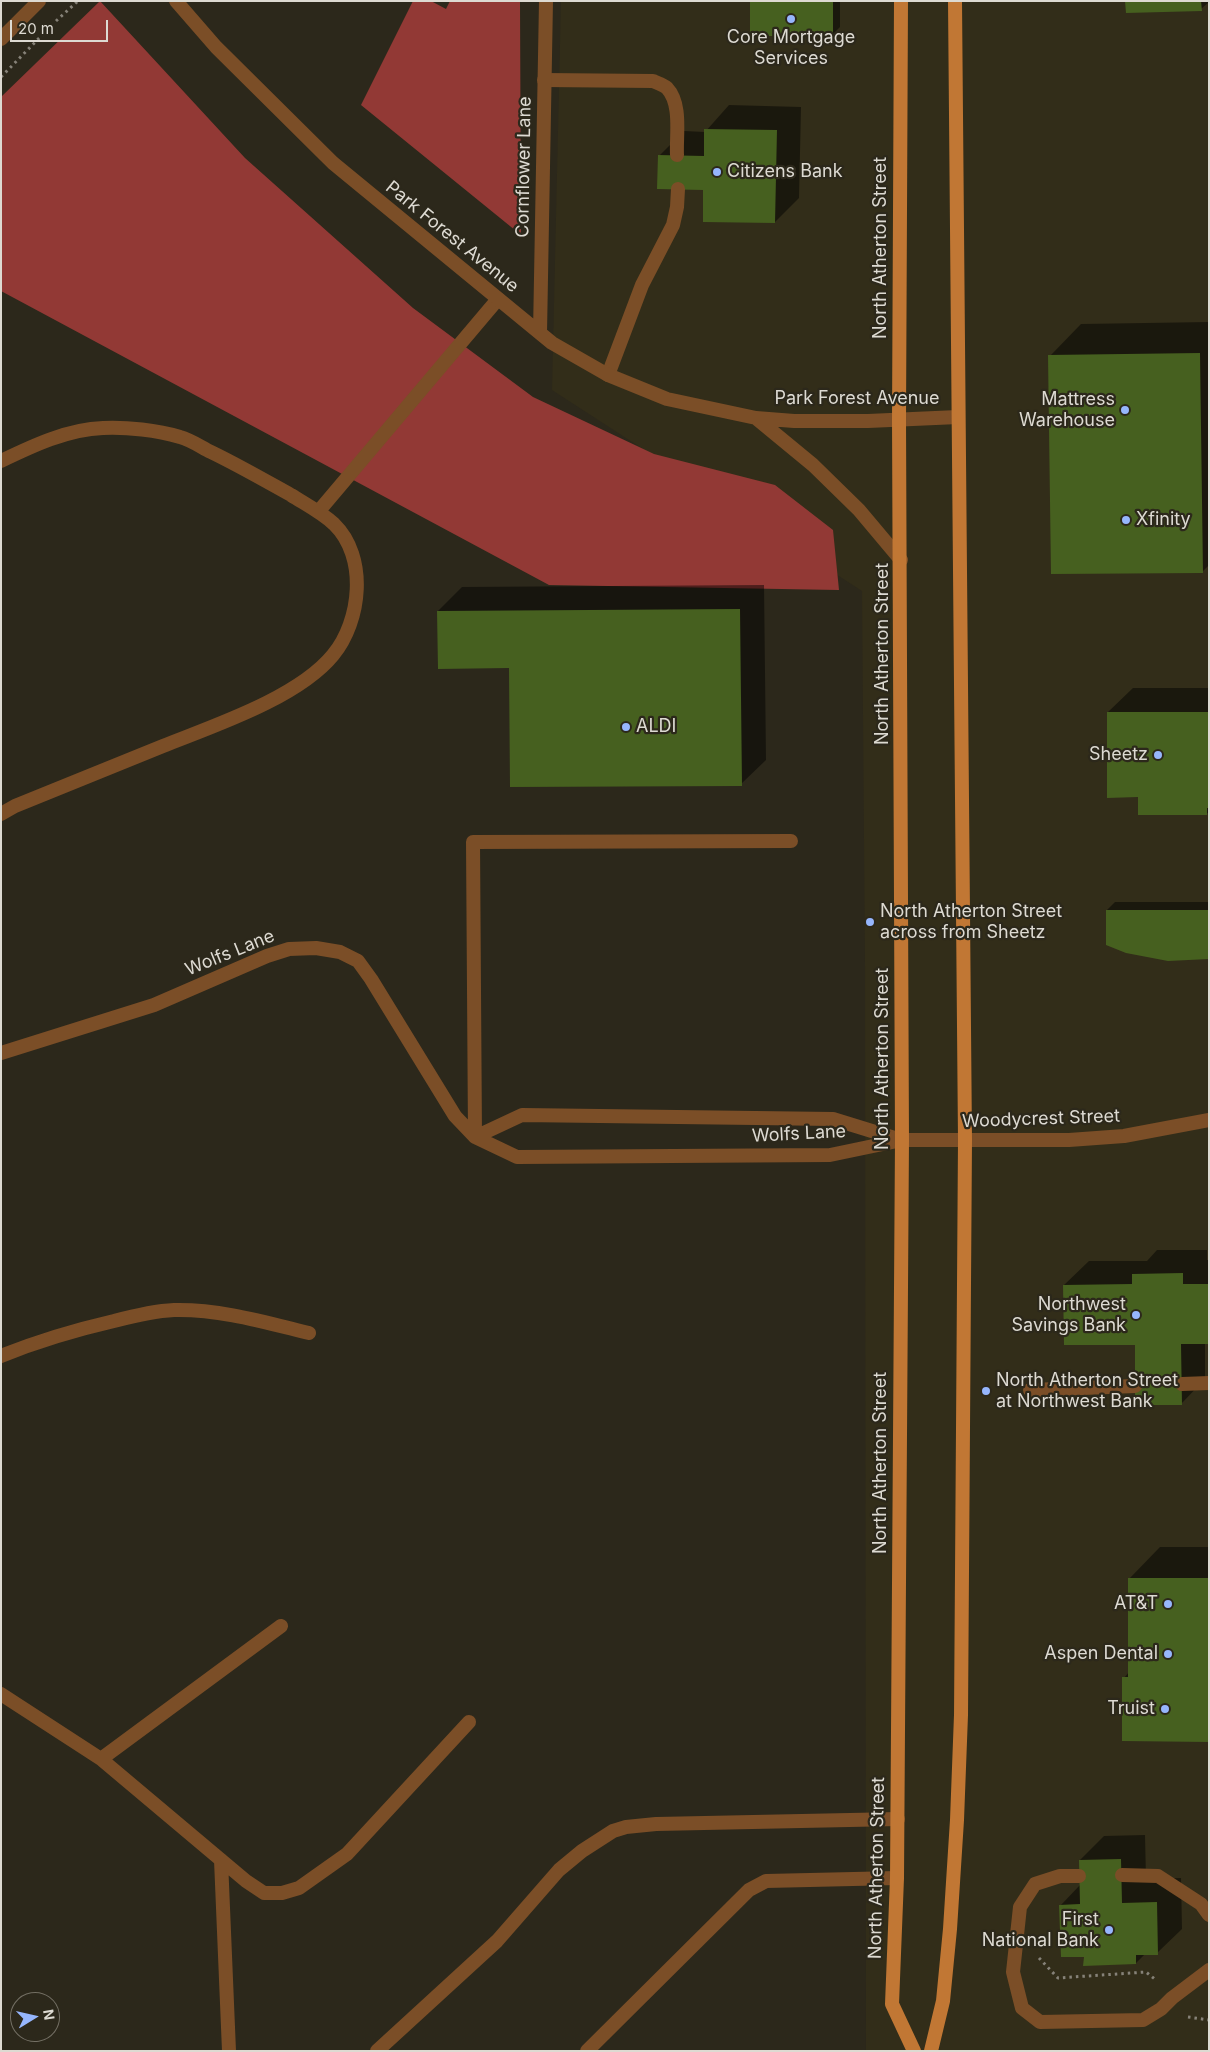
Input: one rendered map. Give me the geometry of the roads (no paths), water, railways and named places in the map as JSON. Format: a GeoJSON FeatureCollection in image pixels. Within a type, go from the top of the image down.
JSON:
{"type":"FeatureCollection","features":[{"type":"Feature","properties":{"kind":"main road","name":"North Atherton Street"},"geometry":{"type":"LineString","coordinates":[[901,1],[899,419],[902,1140],[898,1819],[892,2004],[914,2051]]}},
{"type":"Feature","properties":{"kind":"main road"},"geometry":{"type":"LineString","coordinates":[[931,2051],[943,2001],[950,1929],[958,1810],[961,1696],[965,1140],[955,1]]}},
{"type":"Feature","properties":{"kind":"street"},"geometry":{"type":"LineString","coordinates":[[1,39],[39,1]]}},
{"type":"Feature","properties":{"kind":"street","name":"Park Forest Avenue"},"geometry":{"type":"LineString","coordinates":[[176,1],[216,47],[333,163],[552,343],[608,375],[668,400],[756,418],[794,421],[958,417]]}},
{"type":"Feature","properties":{"kind":"street","name":"Cornflower Lane"},"geometry":{"type":"LineString","coordinates":[[540,333],[546,1]]}},
{"type":"Feature","properties":{"kind":"street"},"geometry":{"type":"LineString","coordinates":[[544,80],[653,81],[666,87],[673,97],[676,116],[677,155]]}},
{"type":"Feature","properties":{"kind":"street"},"geometry":{"type":"LineString","coordinates":[[608,375],[642,285],[673,225],[678,189]]}},
{"type":"Feature","properties":{"kind":"street"},"geometry":{"type":"LineString","coordinates":[[318,512],[498,299]]}},
{"type":"Feature","properties":{"kind":"street","name":"Park Forest Avenue"},"geometry":{"type":"LineString","coordinates":[[756,418],[812,465],[859,510],[901,560]]}},
{"type":"Feature","properties":{"kind":"street"},"geometry":{"type":"LineString","coordinates":[[1,461],[73,432],[103,428],[146,431],[181,437],[239,465],[335,524],[343,536],[355,563],[355,605],[347,631],[333,655],[313,673],[288,691],[242,715],[15,806],[1,814]]}},
{"type":"Feature","properties":{"kind":"street"},"geometry":{"type":"LineString","coordinates":[[474,1137],[473,842],[791,841]]}},
{"type":"Feature","properties":{"kind":"street","name":"Wolfs Lane"},"geometry":{"type":"LineString","coordinates":[[1,1053],[154,1004],[266,956],[289,949],[316,948],[340,952],[358,961],[455,1116],[474,1137],[517,1157],[830,1155],[902,1140]]}},
{"type":"Feature","properties":{"kind":"street","name":"Wolfs Lane"},"geometry":{"type":"LineString","coordinates":[[474,1137],[522,1115],[833,1119],[902,1140]]}},
{"type":"Feature","properties":{"kind":"street","name":"Woodycrest Street"},"geometry":{"type":"LineString","coordinates":[[902,1140],[1069,1140],[1124,1136],[1209,1120]]}},
{"type":"Feature","properties":{"kind":"street"},"geometry":{"type":"LineString","coordinates":[[1,1356],[71,1331],[146,1313],[172,1310],[199,1311],[242,1317],[309,1333]]}},
{"type":"Feature","properties":{"kind":"street"},"geometry":{"type":"LineString","coordinates":[[1182,1384],[1209,1383]]}},
{"type":"Feature","properties":{"kind":"street"},"geometry":{"type":"LineString","coordinates":[[1030,1390],[1135,1386]]}},
{"type":"Feature","properties":{"kind":"street"},"geometry":{"type":"LineString","coordinates":[[101,1759],[281,1626]]}},
{"type":"Feature","properties":{"kind":"street"},"geometry":{"type":"LineString","coordinates":[[1,1694],[101,1759],[246,1881],[264,1893],[282,1893],[299,1888],[347,1854],[469,1722]]}},
{"type":"Feature","properties":{"kind":"street"},"geometry":{"type":"LineString","coordinates":[[377,2051],[497,1941],[559,1870],[588,1847],[613,1831],[626,1826],[656,1824],[898,1819]]}},
{"type":"Feature","properties":{"kind":"street"},"geometry":{"type":"LineString","coordinates":[[221,1860],[229,2051]]}},
{"type":"Feature","properties":{"kind":"street"},"geometry":{"type":"LineString","coordinates":[[1122,1875],[1158,1876],[1201,1904],[1209,1914]]}},
{"type":"Feature","properties":{"kind":"street"},"geometry":{"type":"LineString","coordinates":[[1079,1876],[1060,1876],[1035,1884],[1020,1907],[1013,1972],[1022,2008],[1040,2022],[1142,2020],[1161,2009],[1172,1998],[1209,1970]]}},
{"type":"Feature","properties":{"kind":"street"},"geometry":{"type":"LineString","coordinates":[[587,2051],[750,1890],[766,1881],[897,1878]]}},
{"type":"Feature","properties":{"kind":"place","name":"Core Mortgage Services"},"geometry":{"type":"Point","coordinates":[791,19]}},
{"type":"Feature","properties":{"kind":"place","name":"Citizens Bank"},"geometry":{"type":"Point","coordinates":[717,172]}},
{"type":"Feature","properties":{"kind":"place","name":"Mattress Warehouse"},"geometry":{"type":"Point","coordinates":[1125,410]}},
{"type":"Feature","properties":{"kind":"place","name":"Xfinity"},"geometry":{"type":"Point","coordinates":[1126,520]}},
{"type":"Feature","properties":{"kind":"place","name":"ALDI"},"geometry":{"type":"Point","coordinates":[626,727]}},
{"type":"Feature","properties":{"kind":"place","name":"Sheetz"},"geometry":{"type":"Point","coordinates":[1158,755]}},
{"type":"Feature","properties":{"kind":"place","name":"North Atherton Street across from Sheetz"},"geometry":{"type":"Point","coordinates":[870,922]}},
{"type":"Feature","properties":{"kind":"place","name":"Northwest Savings Bank"},"geometry":{"type":"Point","coordinates":[1136,1315]}},
{"type":"Feature","properties":{"kind":"place","name":"North Atherton Street at Northwest Bank"},"geometry":{"type":"Point","coordinates":[986,1391]}},
{"type":"Feature","properties":{"kind":"place","name":"AT&T"},"geometry":{"type":"Point","coordinates":[1168,1604]}},
{"type":"Feature","properties":{"kind":"place","name":"Aspen Dental"},"geometry":{"type":"Point","coordinates":[1168,1654]}},
{"type":"Feature","properties":{"kind":"place","name":"Truist"},"geometry":{"type":"Point","coordinates":[1165,1709]}},
{"type":"Feature","properties":{"kind":"place","name":"First National Bank"},"geometry":{"type":"Point","coordinates":[1109,1930]}}]}
